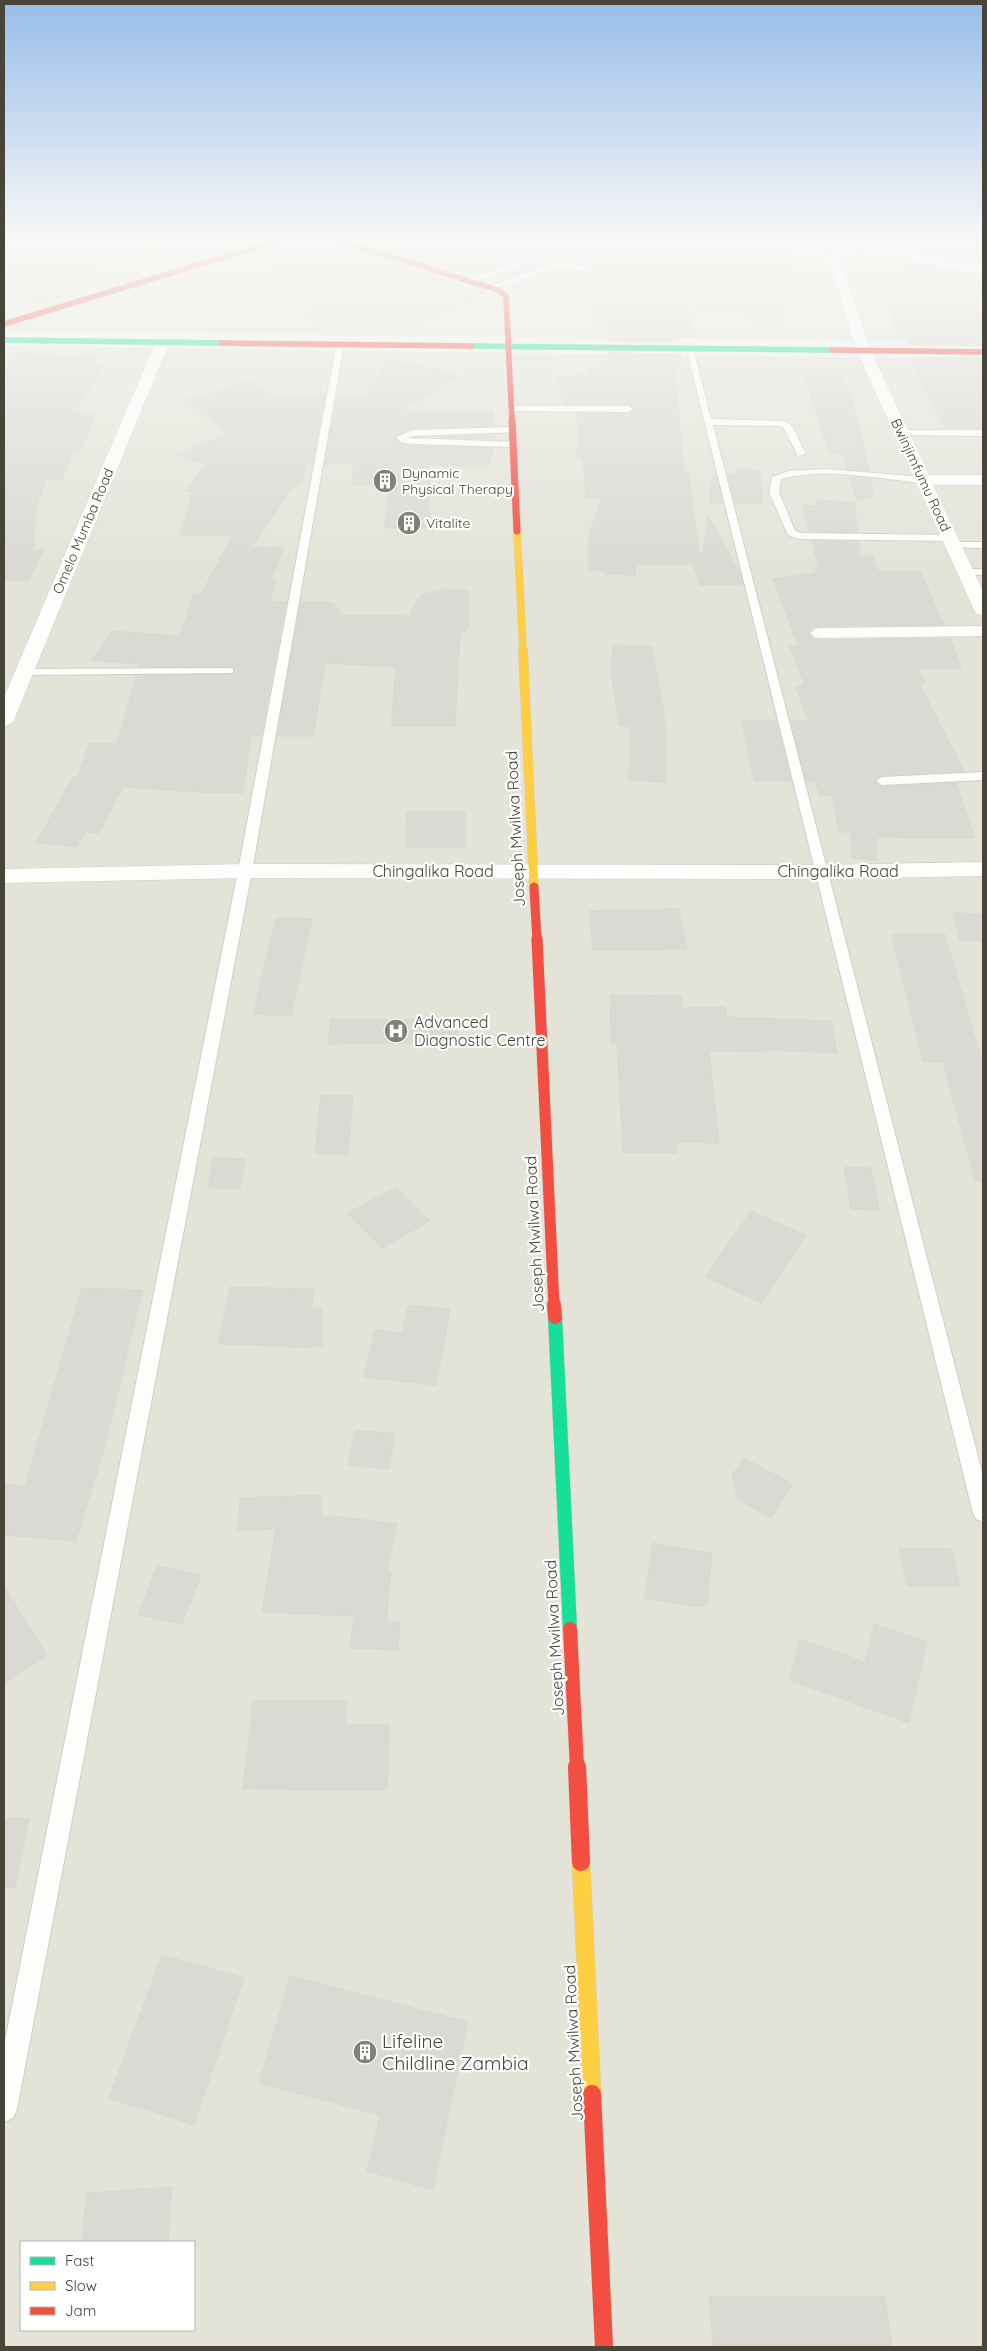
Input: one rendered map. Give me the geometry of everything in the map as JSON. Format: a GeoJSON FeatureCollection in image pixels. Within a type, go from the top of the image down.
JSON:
{"type":"FeatureCollection","features":[{"type":"Feature","properties":{"kind":"street","name":"Omelo Mumba Road"},"geometry":{"type":"LineString","coordinates":[[4,720],[159,350]]}},
{"type":"Feature","properties":{"kind":"street","name":"Joseph Mwilwa Road"},"geometry":{"type":"LineString","coordinates":[[508,350],[604,2347]]}},
{"type":"Feature","properties":{"kind":"street"},"geometry":{"type":"LineString","coordinates":[[789,350],[983,352]]}},
{"type":"Feature","properties":{"kind":"street","name":"Bwinjimfumu Road"},"geometry":{"type":"LineString","coordinates":[[864,351],[983,610]]}},
{"type":"Feature","properties":{"kind":"street"},"geometry":{"type":"LineString","coordinates":[[922,480],[983,480]]}},
{"type":"Feature","properties":{"kind":"street"},"geometry":{"type":"LineString","coordinates":[[820,633],[983,631]]}},
{"type":"Feature","properties":{"kind":"street","name":"Chingalika Road"},"geometry":{"type":"LineString","coordinates":[[4,876],[245,871],[821,872],[983,870]]}},
{"type":"Feature","properties":{"kind":"lane"},"geometry":{"type":"LineString","coordinates":[[4,2109],[245,871],[339,350]]}},
{"type":"Feature","properties":{"kind":"lane"},"geometry":{"type":"LineString","coordinates":[[689,350],[983,1513]]}},
{"type":"Feature","properties":{"kind":"lane"},"geometry":{"type":"LineString","coordinates":[[511,409],[629,409]]}},
{"type":"Feature","properties":{"kind":"lane"},"geometry":{"type":"LineString","coordinates":[[708,422],[782,423],[788,426],[801,454]]}},
{"type":"Feature","properties":{"kind":"lane"},"geometry":{"type":"LineString","coordinates":[[512,430],[413,433],[400,437],[403,440],[413,442],[513,444]]}},
{"type":"Feature","properties":{"kind":"lane"},"geometry":{"type":"LineString","coordinates":[[902,433],[983,433]]}},
{"type":"Feature","properties":{"kind":"lane"},"geometry":{"type":"LineString","coordinates":[[922,480],[825,473],[788,473],[777,477],[774,492],[791,533],[799,536],[951,541],[983,545]]}},
{"type":"Feature","properties":{"kind":"lane"},"geometry":{"type":"LineString","coordinates":[[966,572],[983,572]]}},
{"type":"Feature","properties":{"kind":"lane"},"geometry":{"type":"LineString","coordinates":[[24,672],[229,672]]}},
{"type":"Feature","properties":{"kind":"lane"},"geometry":{"type":"LineString","coordinates":[[882,780],[983,776]]}},
{"type":"Feature","properties":{"kind":"shaded area"},"geometry":{"type":"Polygon","coordinates":[[[4,350],[284,350],[983,359],[983,2347],[4,2347],[4,350]]]}},
{"type":"Feature","properties":{"kind":"building"},"geometry":{"type":"Polygon","coordinates":[[[608,353],[678,354],[681,364],[674,364],[684,472],[689,473],[699,553],[703,553],[708,515],[741,576],[743,584],[700,585],[693,564],[635,565],[636,575],[604,574],[604,571],[589,570],[589,536],[602,498],[586,498],[583,458],[576,457],[579,441],[577,413],[629,414],[635,409],[629,404],[564,404],[556,376],[588,375],[588,368],[608,368],[608,353]]]}},
{"type":"Feature","properties":{"kind":"building"},"geometry":{"type":"Polygon","coordinates":[[[18,354],[97,357],[90,366],[105,366],[74,412],[96,413],[80,452],[73,452],[62,479],[46,479],[36,507],[33,550],[43,550],[29,580],[4,580],[4,371],[18,354]]]}},
{"type":"Feature","properties":{"kind":"building"},"geometry":{"type":"Polygon","coordinates":[[[912,357],[983,358],[983,428],[945,428],[919,378],[917,378],[912,357]]]}},
{"type":"Feature","properties":{"kind":"building"},"geometry":{"type":"Polygon","coordinates":[[[389,360],[460,375],[402,411],[493,411],[494,426],[413,428],[394,437],[400,444],[413,446],[493,448],[489,467],[428,465],[430,527],[385,528],[388,484],[353,485],[353,464],[325,464],[337,395],[363,397],[389,360]]]}},
{"type":"Feature","properties":{"kind":"building"},"geometry":{"type":"Polygon","coordinates":[[[804,376],[841,378],[852,398],[869,471],[847,469],[842,453],[829,453],[804,376]]]}},
{"type":"Feature","properties":{"kind":"building"},"geometry":{"type":"Polygon","coordinates":[[[253,381],[275,398],[305,399],[307,394],[325,395],[312,464],[308,464],[299,485],[294,485],[252,547],[284,548],[271,580],[276,580],[270,601],[286,602],[261,736],[251,736],[243,793],[123,787],[99,833],[85,832],[77,846],[36,843],[73,777],[78,777],[89,743],[117,743],[136,676],[234,674],[234,668],[229,666],[138,667],[139,664],[92,660],[112,631],[180,636],[194,594],[201,594],[233,535],[180,535],[193,492],[186,491],[205,464],[180,456],[227,433],[186,399],[223,392],[219,389],[253,381]]]}},
{"type":"Feature","properties":{"kind":"building"},"geometry":{"type":"Polygon","coordinates":[[[495,435],[495,439],[434,437],[495,435]]]}},
{"type":"Feature","properties":{"kind":"building"},"geometry":{"type":"Polygon","coordinates":[[[735,469],[760,470],[763,504],[735,503],[728,474],[734,475],[735,469]]]}},
{"type":"Feature","properties":{"kind":"building"},"geometry":{"type":"Polygon","coordinates":[[[713,474],[716,474],[723,503],[709,502],[713,474]]]}},
{"type":"Feature","properties":{"kind":"building"},"geometry":{"type":"Polygon","coordinates":[[[849,477],[870,479],[874,496],[857,501],[849,477]]]}},
{"type":"Feature","properties":{"kind":"building"},"geometry":{"type":"Polygon","coordinates":[[[816,500],[855,503],[857,532],[809,531],[802,505],[816,506],[816,500]]]}},
{"type":"Feature","properties":{"kind":"building"},"geometry":{"type":"Polygon","coordinates":[[[812,541],[858,542],[860,556],[873,556],[878,571],[920,571],[944,625],[820,626],[812,628],[809,633],[812,638],[820,640],[950,638],[962,669],[917,668],[925,683],[919,683],[964,771],[882,775],[874,782],[882,787],[956,783],[975,838],[877,837],[877,861],[851,858],[851,832],[839,832],[832,795],[820,796],[815,781],[806,781],[791,721],[809,721],[795,686],[805,686],[790,646],[798,646],[773,579],[817,573],[815,569],[819,569],[812,541]]]}},
{"type":"Feature","properties":{"kind":"building"},"geometry":{"type":"Polygon","coordinates":[[[445,589],[469,591],[469,627],[460,634],[455,726],[391,726],[396,667],[325,663],[313,736],[277,736],[301,602],[332,602],[343,615],[410,616],[422,595],[445,589]]]}},
{"type":"Feature","properties":{"kind":"building"},"geometry":{"type":"Polygon","coordinates":[[[613,645],[652,647],[665,719],[666,782],[629,780],[630,726],[619,726],[611,669],[613,645]]]}},
{"type":"Feature","properties":{"kind":"building"},"geometry":{"type":"Polygon","coordinates":[[[742,721],[776,721],[791,781],[754,781],[742,721]]]}},
{"type":"Feature","properties":{"kind":"building"},"geometry":{"type":"Polygon","coordinates":[[[465,811],[465,847],[405,847],[407,812],[465,811]]]}},
{"type":"Feature","properties":{"kind":"building"},"geometry":{"type":"Polygon","coordinates":[[[679,909],[687,949],[593,950],[589,911],[679,909]]]}},
{"type":"Feature","properties":{"kind":"building"},"geometry":{"type":"Polygon","coordinates":[[[953,913],[983,914],[983,941],[960,941],[953,913]]]}},
{"type":"Feature","properties":{"kind":"building"},"geometry":{"type":"Polygon","coordinates":[[[276,918],[312,919],[291,1016],[253,1014],[276,918]]]}},
{"type":"Feature","properties":{"kind":"building"},"geometry":{"type":"Polygon","coordinates":[[[891,934],[945,934],[983,1065],[983,1180],[975,1181],[943,1062],[923,1062],[891,934]]]}},
{"type":"Feature","properties":{"kind":"building"},"geometry":{"type":"Polygon","coordinates":[[[610,995],[682,996],[682,1008],[725,1007],[727,1017],[832,1021],[837,1053],[767,1050],[767,1052],[709,1051],[719,1143],[676,1142],[677,1153],[623,1153],[617,1044],[611,1043],[610,995]]]}},
{"type":"Feature","properties":{"kind":"building"},"geometry":{"type":"Polygon","coordinates":[[[331,1019],[458,1019],[458,1043],[328,1044],[331,1019]]]}},
{"type":"Feature","properties":{"kind":"building"},"geometry":{"type":"Polygon","coordinates":[[[321,1095],[353,1095],[348,1155],[315,1153],[321,1095]]]}},
{"type":"Feature","properties":{"kind":"building"},"geometry":{"type":"Polygon","coordinates":[[[213,1158],[245,1159],[240,1188],[208,1188],[213,1158]]]}},
{"type":"Feature","properties":{"kind":"building"},"geometry":{"type":"Polygon","coordinates":[[[844,1167],[871,1168],[879,1210],[851,1209],[844,1167]]]}},
{"type":"Feature","properties":{"kind":"building"},"geometry":{"type":"Polygon","coordinates":[[[396,1187],[430,1221],[382,1248],[348,1213],[396,1187]]]}},
{"type":"Feature","properties":{"kind":"building"},"geometry":{"type":"Polygon","coordinates":[[[751,1211],[806,1235],[762,1303],[705,1277],[751,1211]]]}},
{"type":"Feature","properties":{"kind":"building"},"geometry":{"type":"Polygon","coordinates":[[[230,1287],[314,1289],[312,1308],[322,1308],[322,1346],[287,1348],[287,1346],[218,1344],[230,1287]]]}},
{"type":"Feature","properties":{"kind":"building"},"geometry":{"type":"Polygon","coordinates":[[[82,1288],[143,1290],[101,1460],[76,1541],[4,1535],[4,1484],[25,1486],[82,1288]]]}},
{"type":"Feature","properties":{"kind":"building"},"geometry":{"type":"Polygon","coordinates":[[[408,1305],[450,1309],[436,1385],[364,1377],[375,1330],[402,1333],[408,1305]]]}},
{"type":"Feature","properties":{"kind":"building"},"geometry":{"type":"Polygon","coordinates":[[[355,1430],[395,1434],[389,1469],[348,1465],[355,1430]]]}},
{"type":"Feature","properties":{"kind":"building"},"geometry":{"type":"Polygon","coordinates":[[[744,1458],[793,1484],[771,1518],[738,1500],[732,1475],[744,1458]]]}},
{"type":"Feature","properties":{"kind":"building"},"geometry":{"type":"Polygon","coordinates":[[[321,1495],[321,1516],[397,1524],[387,1571],[391,1572],[386,1621],[400,1622],[398,1650],[350,1648],[354,1616],[262,1612],[276,1529],[238,1530],[240,1498],[321,1495]]]}},
{"type":"Feature","properties":{"kind":"building"},"geometry":{"type":"Polygon","coordinates":[[[653,1543],[712,1553],[707,1605],[690,1606],[644,1598],[653,1543]]]}},
{"type":"Feature","properties":{"kind":"building"},"geometry":{"type":"Polygon","coordinates":[[[899,1549],[952,1549],[960,1586],[907,1586],[899,1549]]]}},
{"type":"Feature","properties":{"kind":"building"},"geometry":{"type":"Polygon","coordinates":[[[157,1566],[201,1575],[182,1624],[138,1615],[157,1566]]]}},
{"type":"Feature","properties":{"kind":"building"},"geometry":{"type":"Polygon","coordinates":[[[4,1586],[47,1656],[4,1683],[4,1586]]]}},
{"type":"Feature","properties":{"kind":"building"},"geometry":{"type":"Polygon","coordinates":[[[874,1624],[927,1642],[909,1723],[789,1680],[800,1639],[865,1662],[874,1624]]]}},
{"type":"Feature","properties":{"kind":"building"},"geometry":{"type":"Polygon","coordinates":[[[253,1701],[347,1701],[345,1725],[390,1725],[387,1790],[243,1789],[253,1701]]]}},
{"type":"Feature","properties":{"kind":"building"},"geometry":{"type":"Polygon","coordinates":[[[29,1818],[15,1888],[4,1887],[4,1819],[29,1818]]]}},
{"type":"Feature","properties":{"kind":"building"},"geometry":{"type":"Polygon","coordinates":[[[162,1955],[244,1978],[194,2125],[109,2098],[162,1955]]]}},
{"type":"Feature","properties":{"kind":"building","name":"Lifeline Childline Zambia"},"geometry":{"type":"Polygon","coordinates":[[[290,1976],[468,2022],[433,2190],[367,2171],[380,2115],[259,2083],[290,1976]]]}},
{"type":"Feature","properties":{"kind":"building"},"geometry":{"type":"Polygon","coordinates":[[[172,2187],[168,2241],[82,2241],[87,2193],[172,2187]]]}},
{"type":"Feature","properties":{"kind":"building"},"geometry":{"type":"Polygon","coordinates":[[[709,2296],[885,2296],[892,2347],[713,2347],[709,2296]]]}},
{"type":"Feature","properties":{"kind":"traffic: fast"},"geometry":{"type":"LineString","coordinates":[[806,350],[832,350]]}},
{"type":"Feature","properties":{"kind":"traffic: fast"},"geometry":{"type":"LineString","coordinates":[[555,1317],[570,1629]]}},
{"type":"Feature","properties":{"kind":"traffic: slow"},"geometry":{"type":"LineString","coordinates":[[517,531],[534,887]]}},
{"type":"Feature","properties":{"kind":"traffic: slow"},"geometry":{"type":"LineString","coordinates":[[581,1862],[592,2094]]}},
{"type":"Feature","properties":{"kind":"traffic: jam"},"geometry":{"type":"LineString","coordinates":[[509,350],[517,531]]}},
{"type":"Feature","properties":{"kind":"traffic: jam"},"geometry":{"type":"LineString","coordinates":[[832,350],[983,352]]}},
{"type":"Feature","properties":{"kind":"traffic: jam"},"geometry":{"type":"LineString","coordinates":[[534,887],[555,1317]]}},
{"type":"Feature","properties":{"kind":"traffic: jam"},"geometry":{"type":"LineString","coordinates":[[570,1629],[581,1862]]}},
{"type":"Feature","properties":{"kind":"traffic: jam"},"geometry":{"type":"LineString","coordinates":[[592,2094],[604,2347]]}},
{"type":"Feature","properties":{"kind":"place","name":"Dynamic Physical Therapy"},"geometry":{"type":"Point","coordinates":[385,481]}},
{"type":"Feature","properties":{"kind":"place","name":"Vitalite"},"geometry":{"type":"Point","coordinates":[409,523]}},
{"type":"Feature","properties":{"kind":"place","name":"Advanced Diagnostic Centre"},"geometry":{"type":"Point","coordinates":[396,1031]}},
{"type":"Feature","properties":{"kind":"place","name":"Lifeline Childline Zambia"},"geometry":{"type":"Point","coordinates":[365,2052]}}]}
